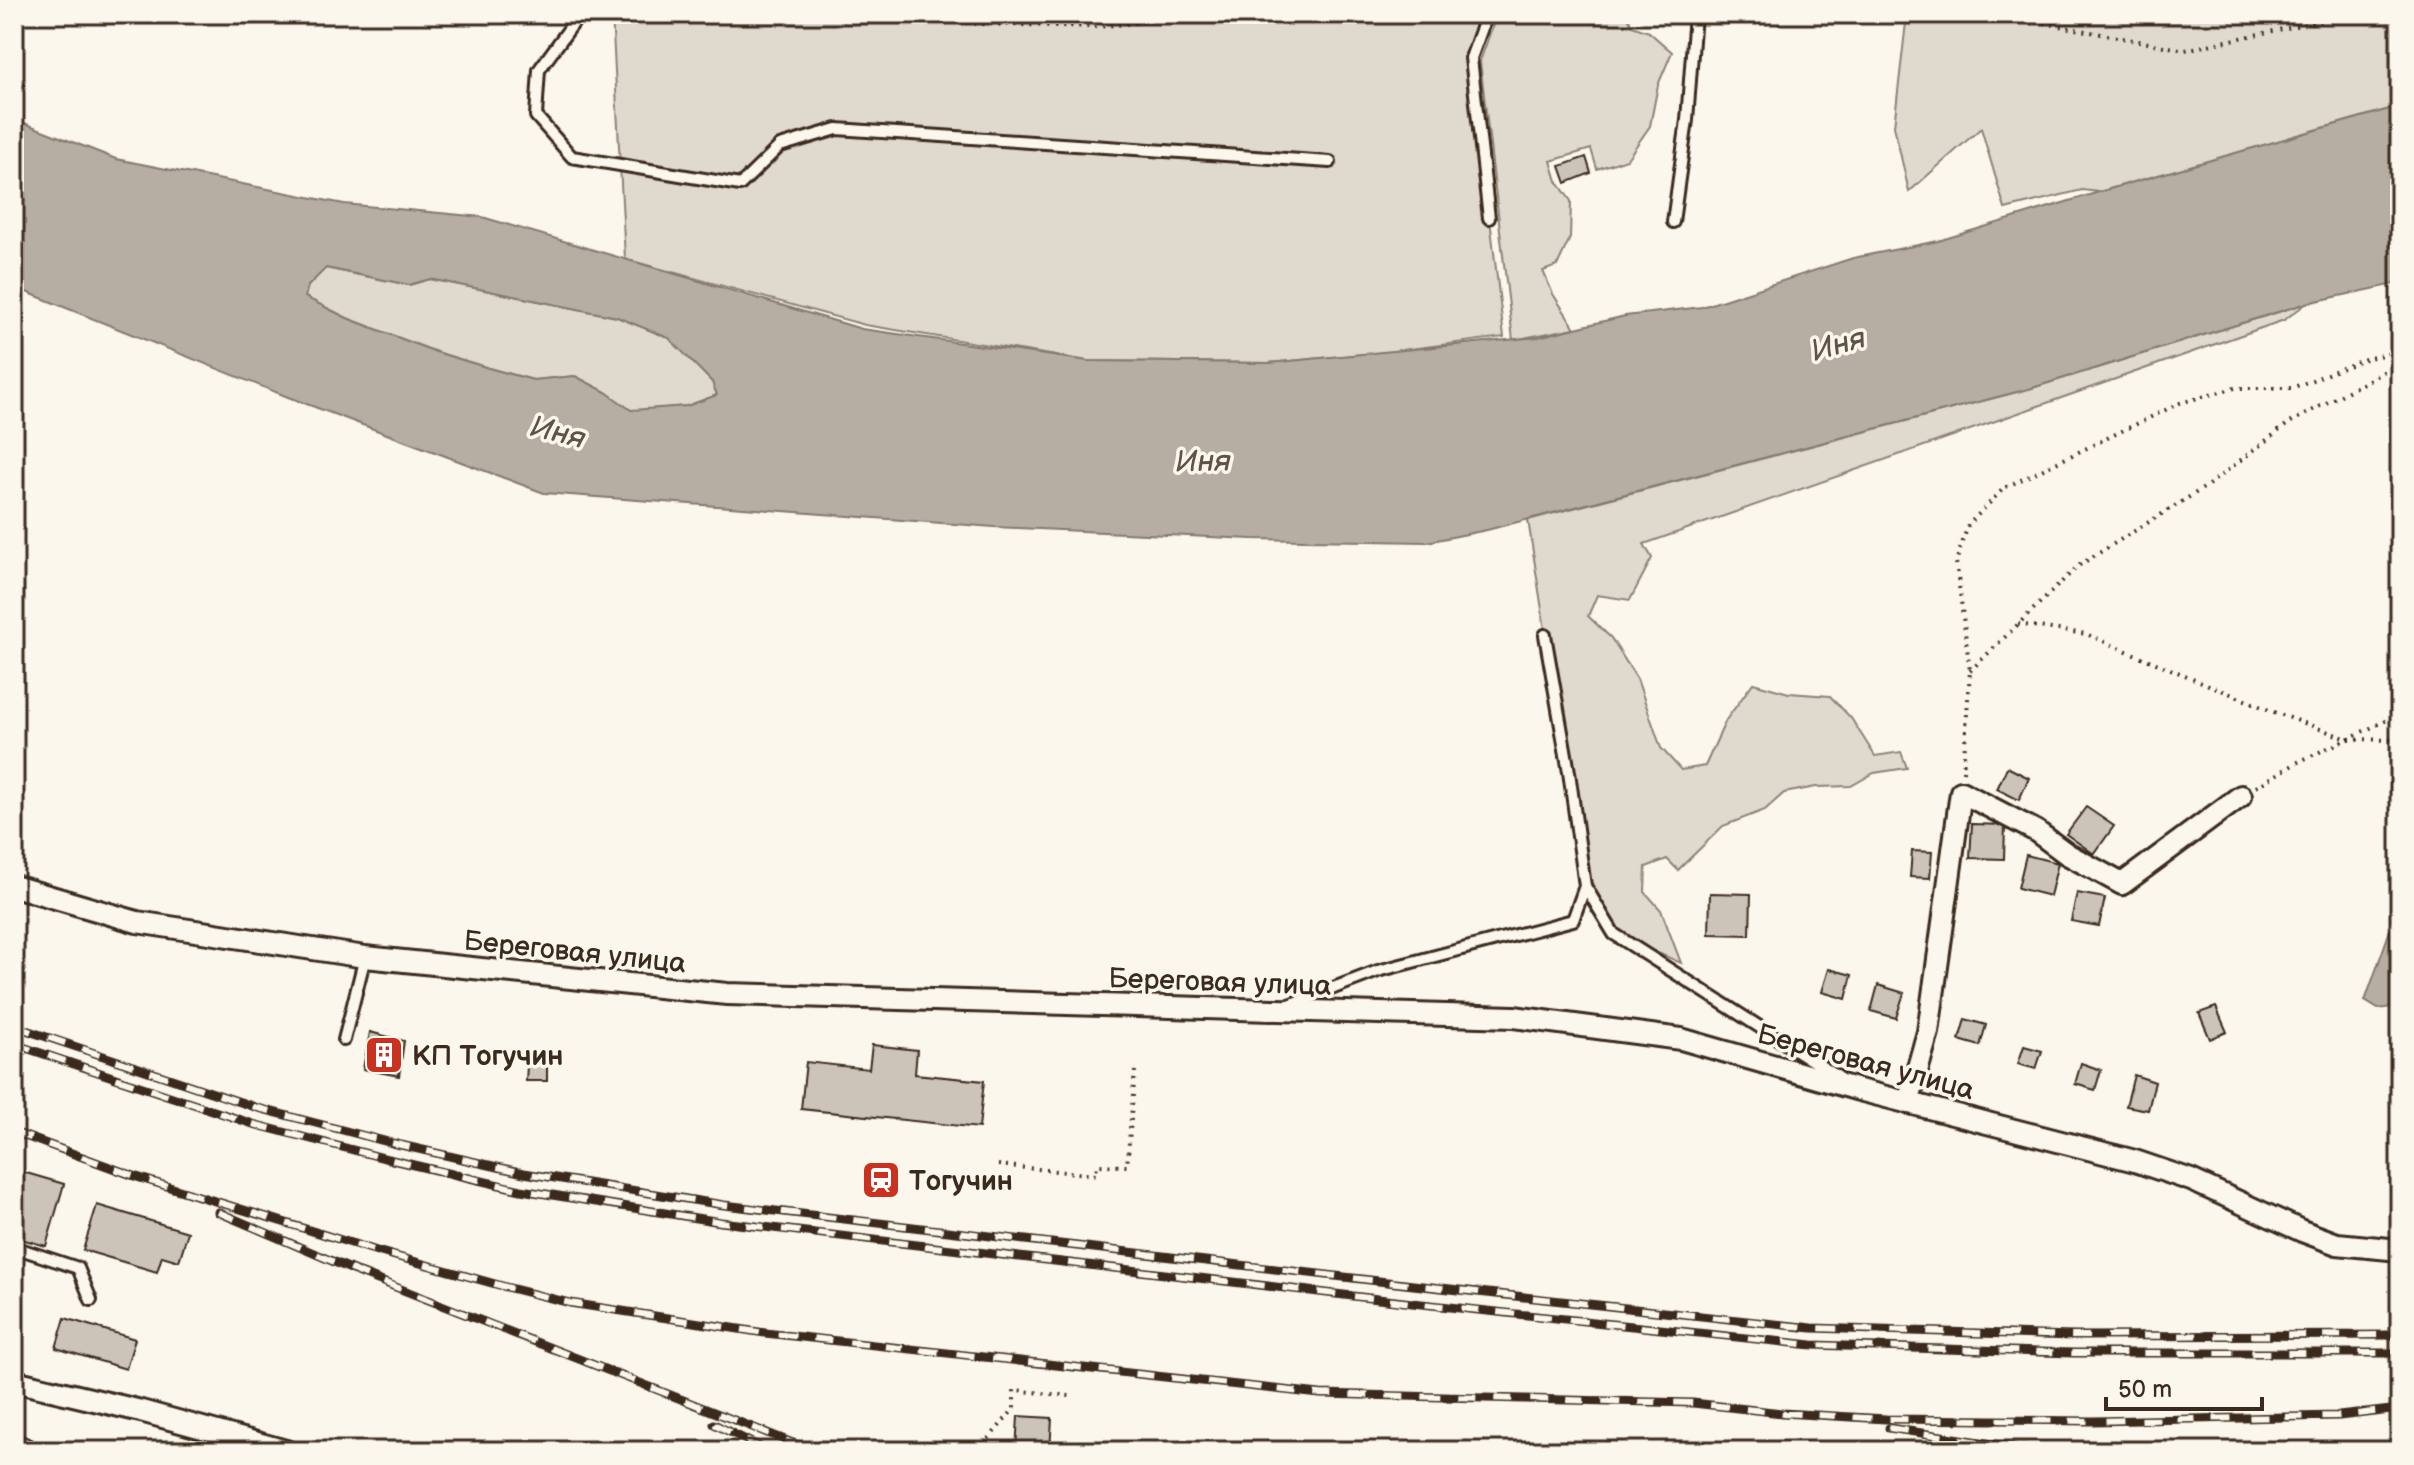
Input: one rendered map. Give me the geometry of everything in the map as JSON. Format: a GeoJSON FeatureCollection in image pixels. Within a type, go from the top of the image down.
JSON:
{"type":"FeatureCollection","features":[{"type":"Feature","properties":{"kind":"street"},"geometry":{"type":"LineString","coordinates":[[1908,1103],[1928,1032],[1961,792],[2036,831],[2067,854],[2122,884],[2241,796]]}},
{"type":"Feature","properties":{"kind":"street","name":"Береговая улица"},"geometry":{"type":"LineString","coordinates":[[14,886],[137,922],[365,957],[727,994],[1514,1017],[1681,1039],[1859,1090],[2135,1161],[2191,1180],[2337,1244],[2400,1250]]}},
{"type":"Feature","properties":{"kind":"street"},"geometry":{"type":"LineString","coordinates":[[16,1385],[141,1411],[286,1451]]}},
{"type":"Feature","properties":{"kind":"lane"},"geometry":{"type":"LineString","coordinates":[[580,14],[539,70],[536,116],[572,157],[740,185],[780,146],[837,129],[1330,162]]}},
{"type":"Feature","properties":{"kind":"lane"},"geometry":{"type":"LineString","coordinates":[[1487,14],[1471,58],[1489,218]]}},
{"type":"Feature","properties":{"kind":"lane"},"geometry":{"type":"LineString","coordinates":[[1673,222],[1687,120],[1695,14]]}},
{"type":"Feature","properties":{"kind":"lane"},"geometry":{"type":"LineString","coordinates":[[1545,635],[1585,886],[1614,934],[1859,1090]]}},
{"type":"Feature","properties":{"kind":"lane"},"geometry":{"type":"LineString","coordinates":[[1272,1011],[1378,971],[1573,920],[1585,886]]}},
{"type":"Feature","properties":{"kind":"lane"},"geometry":{"type":"LineString","coordinates":[[344,1040],[365,957]]}},
{"type":"Feature","properties":{"kind":"lane"},"geometry":{"type":"LineString","coordinates":[[14,1247],[78,1268],[91,1300]]}},
{"type":"Feature","properties":{"kind":"path"},"geometry":{"type":"LineString","coordinates":[[903,14],[979,24],[1098,27],[1212,14]]}},
{"type":"Feature","properties":{"kind":"path"},"geometry":{"type":"LineString","coordinates":[[1016,24],[1017,14]]}},
{"type":"Feature","properties":{"kind":"path"},"geometry":{"type":"LineString","coordinates":[[1997,14],[2185,50],[2352,14]]}},
{"type":"Feature","properties":{"kind":"path"},"geometry":{"type":"LineString","coordinates":[[1961,792],[1970,671],[1956,562],[1968,525],[2004,488],[2180,403],[2235,388],[2292,388],[2365,359],[2400,351]]}},
{"type":"Feature","properties":{"kind":"path"},"geometry":{"type":"LineString","coordinates":[[1970,671],[2078,566],[2207,486],[2289,423],[2400,363]]}},
{"type":"Feature","properties":{"kind":"path"},"geometry":{"type":"LineString","coordinates":[[2018,624],[2086,634],[2274,712],[2348,739],[2400,740]]}},
{"type":"Feature","properties":{"kind":"path"},"geometry":{"type":"LineString","coordinates":[[2241,796],[2296,763],[2400,714]]}},
{"type":"Feature","properties":{"kind":"path"},"geometry":{"type":"LineString","coordinates":[[998,1165],[1096,1175],[1097,1165],[1127,1166],[1135,1071]]}},
{"type":"Feature","properties":{"kind":"path"},"geometry":{"type":"LineString","coordinates":[[978,1451],[1014,1409],[1014,1390],[1070,1396]]}},
{"type":"Feature","properties":{"kind":"shaded area"},"geometry":{"type":"Polygon","coordinates":[[[612,14],[1488,14],[1471,58],[1504,337],[1269,363],[1088,361],[865,325],[625,259],[612,14]]]}},
{"type":"Feature","properties":{"kind":"shaded area"},"geometry":{"type":"Polygon","coordinates":[[[1497,14],[1627,14],[1632,26],[1649,32],[1672,52],[1658,85],[1650,126],[1627,159],[1597,169],[1591,149],[1551,161],[1557,181],[1571,201],[1570,238],[1557,266],[1543,271],[1553,294],[1575,328],[1513,340],[1480,61],[1497,14]]]}},
{"type":"Feature","properties":{"kind":"shaded area"},"geometry":{"type":"Polygon","coordinates":[[[1907,14],[2400,14],[2400,106],[2099,192],[2082,190],[2005,209],[1981,128],[1909,192],[1894,126],[1907,14]]]}},
{"type":"Feature","properties":{"kind":"shaded area"},"geometry":{"type":"Polygon","coordinates":[[[325,268],[409,285],[430,279],[617,317],[670,338],[712,382],[717,395],[687,406],[631,411],[606,392],[575,376],[533,380],[436,352],[347,318],[304,297],[308,286],[325,268]]]}},
{"type":"Feature","properties":{"kind":"shaded area"},"geometry":{"type":"Polygon","coordinates":[[[2307,303],[2284,320],[1644,544],[1652,558],[1630,600],[1597,595],[1588,616],[1611,638],[1637,679],[1661,748],[1681,770],[1705,766],[1726,720],[1753,683],[1789,693],[1830,696],[1851,718],[1875,756],[1901,752],[1907,768],[1874,773],[1851,786],[1816,787],[1784,793],[1765,810],[1723,826],[1678,870],[1667,859],[1646,867],[1645,892],[1661,910],[1681,963],[1614,934],[1585,886],[1528,520],[2032,388],[2307,303]]]}},
{"type":"Feature","properties":{"kind":"water","name":"Иня"},"geometry":{"type":"Polygon","coordinates":[[[2400,106],[2400,283],[2307,303],[2032,388],[1487,530],[1427,542],[1252,539],[994,527],[544,493],[288,397],[14,287],[14,119],[116,159],[344,204],[482,217],[862,329],[1088,361],[1269,363],[1538,337],[1625,316],[1702,307],[1853,258],[1938,241],[2400,106]],[[326,268],[308,286],[305,297],[347,318],[436,352],[492,369],[533,380],[575,376],[606,392],[631,410],[687,406],[717,395],[712,382],[669,338],[617,317],[430,279],[409,285],[326,268]]]}},
{"type":"Feature","properties":{"kind":"water"},"geometry":{"type":"Polygon","coordinates":[[[2400,902],[2400,1006],[2378,1009],[2365,1001],[2400,902]]]}},
{"type":"Feature","properties":{"kind":"building"},"geometry":{"type":"Polygon","coordinates":[[[1586,157],[1591,173],[1566,183],[1560,166],[1586,157]]]}},
{"type":"Feature","properties":{"kind":"building"},"geometry":{"type":"Polygon","coordinates":[[[2007,767],[2029,778],[2019,800],[1997,789],[2007,767]]]}},
{"type":"Feature","properties":{"kind":"building"},"geometry":{"type":"Polygon","coordinates":[[[2086,807],[2114,826],[2094,854],[2066,834],[2086,807]]]}},
{"type":"Feature","properties":{"kind":"building"},"geometry":{"type":"Polygon","coordinates":[[[1972,824],[2005,825],[2004,859],[1970,858],[1972,824]]]}},
{"type":"Feature","properties":{"kind":"building"},"geometry":{"type":"Polygon","coordinates":[[[1912,851],[1932,852],[1930,878],[1910,877],[1912,851]]]}},
{"type":"Feature","properties":{"kind":"building"},"geometry":{"type":"Polygon","coordinates":[[[2026,855],[2058,863],[2050,896],[2018,888],[2026,855]]]}},
{"type":"Feature","properties":{"kind":"building"},"geometry":{"type":"Polygon","coordinates":[[[1710,893],[1751,894],[1750,935],[1709,934],[1710,893]]]}},
{"type":"Feature","properties":{"kind":"building"},"geometry":{"type":"Polygon","coordinates":[[[2077,893],[2105,898],[2099,926],[2071,921],[2077,893]]]}},
{"type":"Feature","properties":{"kind":"building"},"geometry":{"type":"Polygon","coordinates":[[[1829,969],[1852,975],[1846,999],[1822,992],[1829,969]]]}},
{"type":"Feature","properties":{"kind":"building"},"geometry":{"type":"Polygon","coordinates":[[[1878,985],[1904,993],[1896,1018],[1871,1011],[1878,985]]]}},
{"type":"Feature","properties":{"kind":"building"},"geometry":{"type":"Polygon","coordinates":[[[2216,1007],[2227,1032],[2210,1039],[2199,1013],[2216,1007]]]}},
{"type":"Feature","properties":{"kind":"building"},"geometry":{"type":"Polygon","coordinates":[[[1965,1019],[1986,1025],[1980,1046],[1959,1040],[1965,1019]]]}},
{"type":"Feature","properties":{"kind":"building","name":"КП Тогучин"},"geometry":{"type":"Polygon","coordinates":[[[370,1032],[404,1041],[399,1076],[363,1069],[370,1032]]]}},
{"type":"Feature","properties":{"kind":"building"},"geometry":{"type":"Polygon","coordinates":[[[872,1045],[917,1050],[915,1074],[984,1081],[979,1128],[801,1109],[806,1062],[869,1069],[872,1045]]]}},
{"type":"Feature","properties":{"kind":"building"},"geometry":{"type":"Polygon","coordinates":[[[2024,1046],[2042,1051],[2036,1069],[2018,1064],[2024,1046]]]}},
{"type":"Feature","properties":{"kind":"building"},"geometry":{"type":"Polygon","coordinates":[[[528,1051],[547,1055],[547,1081],[526,1081],[528,1051]]]}},
{"type":"Feature","properties":{"kind":"building"},"geometry":{"type":"Polygon","coordinates":[[[2081,1063],[2101,1070],[2095,1090],[2075,1084],[2081,1063]]]}},
{"type":"Feature","properties":{"kind":"building"},"geometry":{"type":"Polygon","coordinates":[[[2134,1075],[2155,1082],[2148,1110],[2126,1106],[2134,1075]]]}},
{"type":"Feature","properties":{"kind":"building"},"geometry":{"type":"Polygon","coordinates":[[[23,1172],[64,1184],[46,1246],[14,1237],[14,1205],[23,1172]]]}},
{"type":"Feature","properties":{"kind":"building"},"geometry":{"type":"Polygon","coordinates":[[[97,1205],[188,1232],[179,1261],[162,1256],[157,1272],[83,1250],[97,1205]]]}},
{"type":"Feature","properties":{"kind":"building"},"geometry":{"type":"Polygon","coordinates":[[[65,1318],[135,1339],[126,1369],[56,1348],[65,1318]]]}},
{"type":"Feature","properties":{"kind":"building"},"geometry":{"type":"Polygon","coordinates":[[[1018,1416],[1052,1418],[1050,1451],[1016,1451],[1018,1416]]]}},
{"type":"Feature","properties":{"kind":"building"},"geometry":{"type":"Polygon","coordinates":[[[14,1431],[55,1451],[14,1451],[14,1431]]]}},
{"type":"Feature","properties":{"kind":"railway"},"geometry":{"type":"LineString","coordinates":[[14,1026],[258,1108],[392,1143],[524,1173],[724,1205],[1812,1328],[2074,1336],[2400,1335]]}},
{"type":"Feature","properties":{"kind":"railway"},"geometry":{"type":"LineString","coordinates":[[14,1044],[253,1124],[388,1159],[521,1190],[721,1222],[1412,1303],[1812,1345],[2074,1353],[2400,1353]]}},
{"type":"Feature","properties":{"kind":"railway"},"geometry":{"type":"LineString","coordinates":[[14,1132],[137,1177],[506,1287],[570,1303],[765,1333],[1320,1394],[1693,1403],[1782,1413],[1886,1419],[2092,1421],[2339,1416],[2400,1409]]}},
{"type":"Feature","properties":{"kind":"railway"},"geometry":{"type":"LineString","coordinates":[[218,1212],[360,1273],[813,1451]]}},
{"type":"Feature","properties":{"kind":"railway"},"geometry":{"type":"LineString","coordinates":[[714,1424],[768,1451]]}},
{"type":"Feature","properties":{"kind":"railway"},"geometry":{"type":"LineString","coordinates":[[1889,1428],[2039,1451]]}},
{"type":"Feature","properties":{"kind":"place","name":"КП Тогучин"},"geometry":{"type":"Point","coordinates":[384,1055]}},
{"type":"Feature","properties":{"kind":"place","name":"Тогучин"},"geometry":{"type":"Point","coordinates":[881,1180]}}]}
